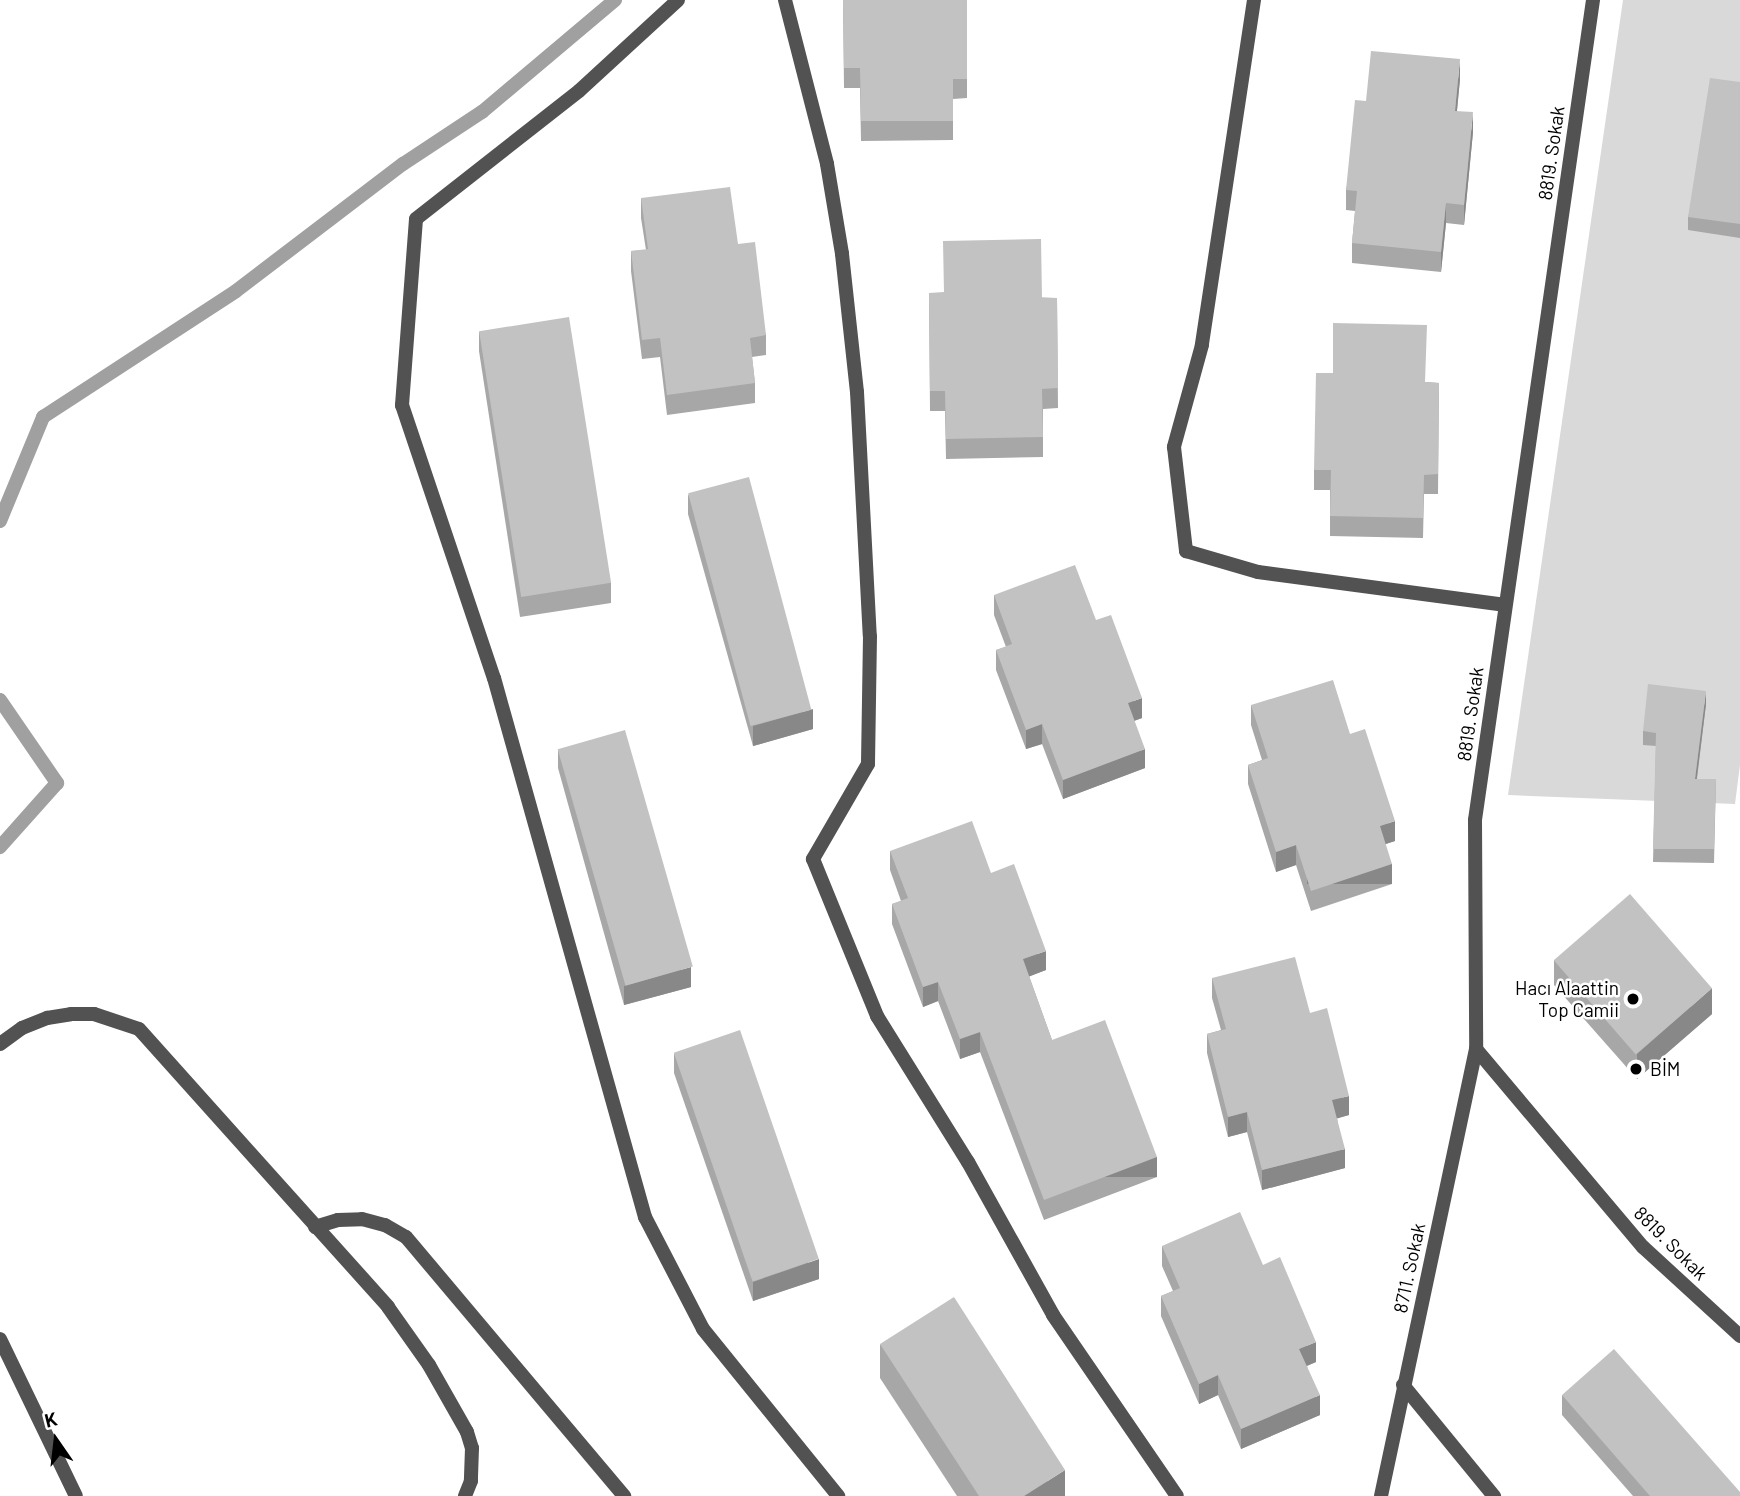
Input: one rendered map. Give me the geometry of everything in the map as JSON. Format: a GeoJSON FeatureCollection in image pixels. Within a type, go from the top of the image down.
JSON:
{"type":"FeatureCollection","features":[{"type":"Feature","properties":{"kind":"street"},"geometry":{"type":"LineString","coordinates":[[678,0],[579,91],[416,219],[402,405],[494,678],[645,1217],[703,1329],[838,1496]]}},
{"type":"Feature","properties":{"kind":"street"},"geometry":{"type":"LineString","coordinates":[[785,0],[827,164],[842,254],[857,392],[870,636],[869,764],[813,859],[877,1016],[968,1162],[1053,1315],[1177,1496]]}},
{"type":"Feature","properties":{"kind":"street"},"geometry":{"type":"LineString","coordinates":[[1254,0],[1202,345],[1174,447],[1186,551],[1258,572],[1504,605]]}},
{"type":"Feature","properties":{"kind":"street","name":"8819. Sokak"},"geometry":{"type":"LineString","coordinates":[[1593,0],[1475,820],[1476,1049],[1643,1247],[1740,1336]]}},
{"type":"Feature","properties":{"kind":"street"},"geometry":{"type":"LineString","coordinates":[[0,1044],[22,1028],[47,1018],[71,1014],[94,1014],[139,1029],[388,1307],[449,1397],[467,1432],[472,1448],[471,1481],[465,1496]]}},
{"type":"Feature","properties":{"kind":"street","name":"8711. Sokak"},"geometry":{"type":"LineString","coordinates":[[1381,1496],[1476,1049]]}},
{"type":"Feature","properties":{"kind":"street"},"geometry":{"type":"LineString","coordinates":[[315,1227],[338,1220],[362,1219],[385,1225],[406,1237],[625,1496]]}},
{"type":"Feature","properties":{"kind":"street"},"geometry":{"type":"LineString","coordinates":[[0,1339],[76,1496]]}},
{"type":"Feature","properties":{"kind":"street"},"geometry":{"type":"LineString","coordinates":[[1403,1385],[1494,1496]]}},
{"type":"Feature","properties":{"kind":"shaded area"},"geometry":{"type":"Polygon","coordinates":[[[1623,0],[1740,0],[1740,765],[1735,804],[1508,795],[1623,0]]]}},
{"type":"Feature","properties":{"kind":"building"},"geometry":{"type":"Polygon","coordinates":[[[843,0],[967,0],[967,79],[953,79],[953,121],[861,121],[860,68],[844,68],[843,0]]]}},
{"type":"Feature","properties":{"kind":"building"},"geometry":{"type":"Polygon","coordinates":[[[1371,51],[1460,59],[1455,111],[1473,112],[1464,205],[1446,203],[1441,252],[1352,243],[1357,191],[1346,190],[1355,100],[1366,101],[1371,51]]]}},
{"type":"Feature","properties":{"kind":"building"},"geometry":{"type":"Polygon","coordinates":[[[1710,78],[1740,82],[1740,224],[1688,217],[1710,78]]]}},
{"type":"Feature","properties":{"kind":"building"},"geometry":{"type":"Polygon","coordinates":[[[730,187],[738,244],[755,242],[766,335],[750,338],[755,383],[667,395],[660,338],[642,340],[631,251],[648,249],[641,198],[730,187]]]}},
{"type":"Feature","properties":{"kind":"building"},"geometry":{"type":"Polygon","coordinates":[[[1041,239],[1042,298],[1057,298],[1058,388],[1042,389],[1043,437],[946,439],[945,391],[930,391],[929,293],[944,292],[943,241],[1041,239]]]}},
{"type":"Feature","properties":{"kind":"building"},"geometry":{"type":"Polygon","coordinates":[[[569,317],[611,583],[521,597],[479,331],[569,317]]]}},
{"type":"Feature","properties":{"kind":"building"},"geometry":{"type":"Polygon","coordinates":[[[1333,323],[1427,325],[1425,382],[1439,383],[1438,474],[1424,475],[1423,518],[1330,516],[1331,470],[1314,470],[1316,373],[1333,373],[1333,323]]]}},
{"type":"Feature","properties":{"kind":"building"},"geometry":{"type":"Polygon","coordinates":[[[749,477],[811,710],[751,726],[688,493],[749,477]]]}},
{"type":"Feature","properties":{"kind":"building"},"geometry":{"type":"Polygon","coordinates":[[[1075,565],[1096,620],[1111,615],[1142,698],[1128,703],[1145,749],[1063,780],[1042,724],[1026,730],[996,650],[1012,644],[994,595],[1075,565]]]}},
{"type":"Feature","properties":{"kind":"building"},"geometry":{"type":"Polygon","coordinates":[[[1333,680],[1350,734],[1365,729],[1395,821],[1380,826],[1392,864],[1311,891],[1296,845],[1276,852],[1248,765],[1268,758],[1251,705],[1333,680]]]}},
{"type":"Feature","properties":{"kind":"building"},"geometry":{"type":"Polygon","coordinates":[[[1648,684],[1706,691],[1695,779],[1716,779],[1714,849],[1653,849],[1656,733],[1643,731],[1648,684]]]}},
{"type":"Feature","properties":{"kind":"building"},"geometry":{"type":"Polygon","coordinates":[[[625,730],[693,966],[626,986],[558,749],[625,730]]]}},
{"type":"Feature","properties":{"kind":"building"},"geometry":{"type":"Polygon","coordinates":[[[972,821],[991,873],[1014,864],[1046,951],[1023,959],[1052,1040],[1105,1020],[1157,1157],[1044,1200],[980,1032],[960,1039],[938,982],[923,987],[892,904],[908,898],[890,851],[972,821]]]}},
{"type":"Feature","properties":{"kind":"building","name":"Hacı Alaattin Top Camii"},"geometry":{"type":"Polygon","coordinates":[[[1630,894],[1712,988],[1636,1055],[1554,960],[1630,894]]]}},
{"type":"Feature","properties":{"kind":"building"},"geometry":{"type":"Polygon","coordinates":[[[1295,957],[1310,1013],[1327,1008],[1349,1096],[1332,1100],[1345,1149],[1262,1170],[1247,1112],[1228,1117],[1207,1034],[1226,1029],[1212,978],[1295,957]]]}},
{"type":"Feature","properties":{"kind":"building"},"geometry":{"type":"Polygon","coordinates":[[[740,1030],[819,1259],[753,1282],[674,1053],[740,1030]]]}},
{"type":"Feature","properties":{"kind":"building"},"geometry":{"type":"Polygon","coordinates":[[[1240,1212],[1263,1265],[1280,1257],[1316,1342],[1299,1349],[1320,1395],[1241,1429],[1218,1375],[1199,1384],[1161,1296],[1180,1288],[1162,1246],[1240,1212]]]}},
{"type":"Feature","properties":{"kind":"building"},"geometry":{"type":"Polygon","coordinates":[[[954,1297],[1065,1470],[1024,1496],[979,1496],[880,1344],[954,1297]]]}},
{"type":"Feature","properties":{"kind":"building"},"geometry":{"type":"Polygon","coordinates":[[[1614,1349],[1740,1492],[1740,1496],[1650,1496],[1562,1395],[1614,1349]]]}},
{"type":"Feature","properties":{"kind":"waterway"},"geometry":{"type":"LineString","coordinates":[[0,521],[43,417],[236,291],[403,164],[482,112],[615,0]]}},
{"type":"Feature","properties":{"kind":"waterway"},"geometry":{"type":"LineString","coordinates":[[0,700],[57,783],[0,847]]}},
{"type":"Feature","properties":{"kind":"place","name":"Hacı Alaattin Top Camii"},"geometry":{"type":"Point","coordinates":[1633,999]}},
{"type":"Feature","properties":{"kind":"place","name":"BİM"},"geometry":{"type":"Point","coordinates":[1636,1069]}}]}
